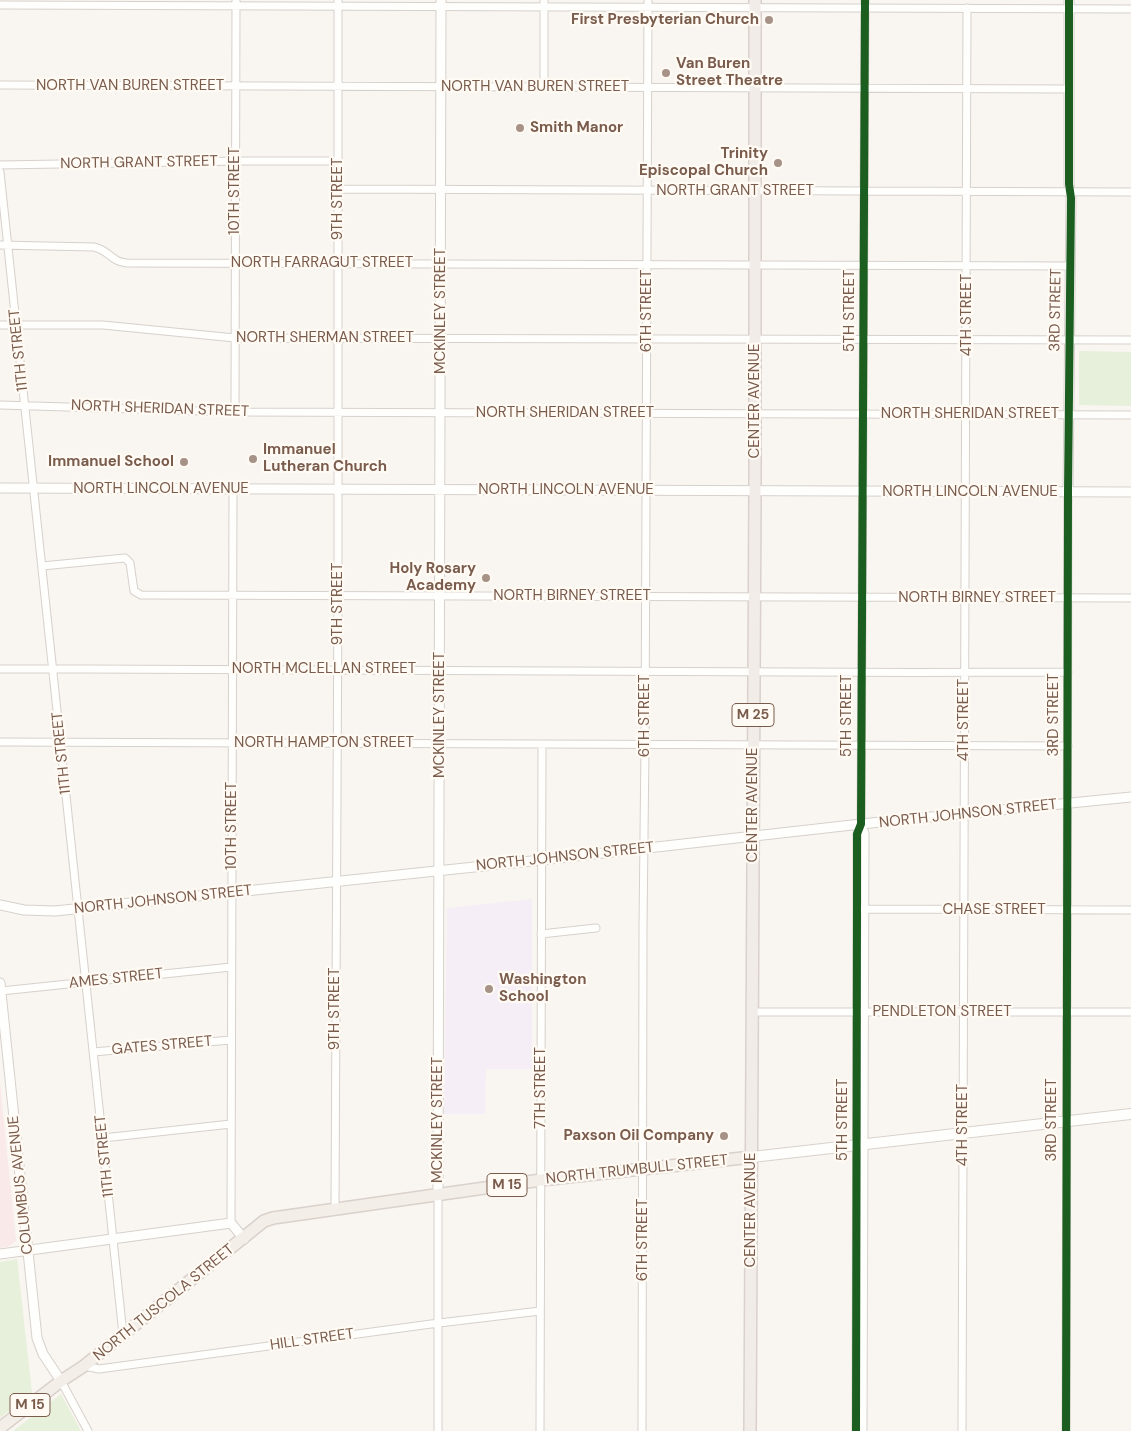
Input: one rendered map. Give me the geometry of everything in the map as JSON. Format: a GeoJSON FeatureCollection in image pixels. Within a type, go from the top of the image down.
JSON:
{"type":"FeatureCollection","features":[{"type":"Feature","properties":{"kind":"highway","name":"CENTER AVENUE"},"geometry":{"type":"LineString","coordinates":[[750,1431],[755,491],[755,4]]}},
{"type":"Feature","properties":{"kind":"main road","name":"NORTH TRUMBULL STREET"},"geometry":{"type":"LineString","coordinates":[[264,1222],[282,1216],[334,1208],[541,1180],[1131,1114]]}},
{"type":"Feature","properties":{"kind":"main road","name":"NORTH TUSCOLA STREET"},"geometry":{"type":"LineString","coordinates":[[61,1381],[84,1366],[264,1222]]}},
{"type":"Feature","properties":{"kind":"main road","name":"M 15"},"geometry":{"type":"LineString","coordinates":[[0,1428],[61,1381]]}},
{"type":"Feature","properties":{"kind":"street","name":"10TH STREET"},"geometry":{"type":"LineString","coordinates":[[235,412],[236,3]]}},
{"type":"Feature","properties":{"kind":"street","name":"9TH STREET"},"geometry":{"type":"LineString","coordinates":[[334,1208],[338,595],[338,3]]}},
{"type":"Feature","properties":{"kind":"street","name":"MCKINLEY STREET"},"geometry":{"type":"LineString","coordinates":[[438,1431],[441,3]]}},
{"type":"Feature","properties":{"kind":"street"},"geometry":{"type":"LineString","coordinates":[[544,3],[544,87]]}},
{"type":"Feature","properties":{"kind":"street"},"geometry":{"type":"LineString","coordinates":[[0,5],[544,3],[865,4],[967,8],[1069,4],[1131,9]]}},
{"type":"Feature","properties":{"kind":"street","name":"6TH STREET"},"geometry":{"type":"LineString","coordinates":[[642,1431],[648,4]]}},
{"type":"Feature","properties":{"kind":"street","name":"5TH STREET"},"geometry":{"type":"LineString","coordinates":[[863,1431],[860,1384],[860,1144],[861,909],[864,833],[861,824],[861,673],[865,4]]}},
{"type":"Feature","properties":{"kind":"street","name":"3RD STREET"},"geometry":{"type":"LineString","coordinates":[[1066,1431],[1068,492],[1071,198],[1069,4]]}},
{"type":"Feature","properties":{"kind":"street","name":"4TH STREET"},"geometry":{"type":"LineString","coordinates":[[962,1431],[964,673],[968,191],[967,8]]}},
{"type":"Feature","properties":{"kind":"street","name":"NORTH VAN BUREN STREET"},"geometry":{"type":"LineString","coordinates":[[0,85],[1069,89]]}},
{"type":"Feature","properties":{"kind":"street","name":"NORTH GRANT STREET"},"geometry":{"type":"LineString","coordinates":[[0,166],[235,161],[338,161]]}},
{"type":"Feature","properties":{"kind":"street","name":"11TH STREET"},"geometry":{"type":"LineString","coordinates":[[0,172],[4,245],[25,405],[123,1334]]}},
{"type":"Feature","properties":{"kind":"street","name":"NORTH GRANT STREET"},"geometry":{"type":"LineString","coordinates":[[338,189],[1131,192]]}},
{"type":"Feature","properties":{"kind":"street","name":"NORTH FARRAGUT STREET"},"geometry":{"type":"LineString","coordinates":[[4,245],[94,247],[105,250],[113,260],[120,262],[1070,266]]}},
{"type":"Feature","properties":{"kind":"street","name":"NORTH SHERMAN STREET"},"geometry":{"type":"LineString","coordinates":[[0,325],[103,325],[235,338],[1131,340]]}},
{"type":"Feature","properties":{"kind":"street","name":"NORTH SHERIDAN STREET"},"geometry":{"type":"LineString","coordinates":[[0,405],[235,412],[1131,415]]}},
{"type":"Feature","properties":{"kind":"street","name":"NORTH LINCOLN AVENUE"},"geometry":{"type":"LineString","coordinates":[[0,488],[1131,492]]}},
{"type":"Feature","properties":{"kind":"street","name":"10TH STREET"},"geometry":{"type":"LineString","coordinates":[[232,1223],[233,489]]}},
{"type":"Feature","properties":{"kind":"street","name":"NORTH BIRNEY STREET"},"geometry":{"type":"LineString","coordinates":[[42,566],[125,558],[130,563],[134,591],[141,595],[1131,598]]}},
{"type":"Feature","properties":{"kind":"street","name":"NORTH MCLELLAN STREET"},"geometry":{"type":"LineString","coordinates":[[0,669],[337,669],[861,673],[1068,672]]}},
{"type":"Feature","properties":{"kind":"street","name":"NORTH HAMPTON STREET"},"geometry":{"type":"LineString","coordinates":[[0,742],[1068,746]]}},
{"type":"Feature","properties":{"kind":"street","name":"7TH STREET"},"geometry":{"type":"LineString","coordinates":[[540,1431],[542,745]]}},
{"type":"Feature","properties":{"kind":"street","name":"NORTH JOHNSON STREET"},"geometry":{"type":"LineString","coordinates":[[0,905],[42,912],[78,909],[752,838],[861,824],[1131,797]]}},
{"type":"Feature","properties":{"kind":"street","name":"CHASE STREET"},"geometry":{"type":"LineString","coordinates":[[861,909],[1131,910]]}},
{"type":"Feature","properties":{"kind":"street"},"geometry":{"type":"LineString","coordinates":[[541,934],[596,928]]}},
{"type":"Feature","properties":{"kind":"street","name":"AMES STREET"},"geometry":{"type":"LineString","coordinates":[[0,987],[86,982],[231,967]]}},
{"type":"Feature","properties":{"kind":"street","name":"COLUMBUS AVENUE"},"geometry":{"type":"LineString","coordinates":[[0,987],[2,1028],[37,1338],[43,1354],[61,1381]]}},
{"type":"Feature","properties":{"kind":"street","name":"PENDLETON STREET"},"geometry":{"type":"LineString","coordinates":[[752,1012],[1131,1012]]}},
{"type":"Feature","properties":{"kind":"street","name":"GATES STREET"},"geometry":{"type":"LineString","coordinates":[[93,1052],[231,1040]]}},
{"type":"Feature","properties":{"kind":"street"},"geometry":{"type":"LineString","coordinates":[[103,1138],[231,1124]]}},
{"type":"Feature","properties":{"kind":"street"},"geometry":{"type":"LineString","coordinates":[[0,1254],[232,1223],[244,1239]]}},
{"type":"Feature","properties":{"kind":"street","name":"HILL STREET"},"geometry":{"type":"LineString","coordinates":[[84,1366],[99,1369],[540,1311]]}},
{"type":"Feature","properties":{"kind":"street"},"geometry":{"type":"LineString","coordinates":[[61,1381],[88,1431]]}},
{"type":"Feature","properties":{"kind":"street","name":"5TH STREET"},"geometry":{"type":"LineString","coordinates":[[856,1431],[860,1384]]}},
{"type":"Feature","properties":{"kind":"shaded area","name":"Washington School"},"geometry":{"type":"Polygon","coordinates":[[[532,899],[532,1069],[486,1069],[485,1114],[444,1114],[447,908],[532,899]]]}},
{"type":"Feature","properties":{"kind":"shaded area"},"geometry":{"type":"Polygon","coordinates":[[[0,1083],[16,1241],[7,1247],[0,1248],[0,1083]]]}},
{"type":"Feature","properties":{"kind":"green space"},"geometry":{"type":"Polygon","coordinates":[[[1079,351],[1131,352],[1131,406],[1079,405],[1079,351]]]}},
{"type":"Feature","properties":{"kind":"green space"},"geometry":{"type":"Polygon","coordinates":[[[17,1259],[32,1393],[0,1418],[0,1262],[17,1259]]]}},
{"type":"Feature","properties":{"kind":"green space"},"geometry":{"type":"Polygon","coordinates":[[[61,1394],[81,1431],[13,1431],[61,1394]]]}},
{"type":"Feature","properties":{"kind":"cycle path"},"geometry":{"type":"LineString","coordinates":[[856,1431],[857,834],[861,824],[865,0]]}},
{"type":"Feature","properties":{"kind":"cycle path"},"geometry":{"type":"LineString","coordinates":[[1066,1431],[1068,492],[1071,198],[1069,184],[1069,0]]}},
{"type":"Feature","properties":{"kind":"place","name":"First Presbyterian Church"},"geometry":{"type":"Point","coordinates":[769,20]}},
{"type":"Feature","properties":{"kind":"place","name":"Van Buren Street Theatre"},"geometry":{"type":"Point","coordinates":[666,73]}},
{"type":"Feature","properties":{"kind":"place","name":"Smith Manor"},"geometry":{"type":"Point","coordinates":[520,128]}},
{"type":"Feature","properties":{"kind":"place","name":"Trinity Episcopal Church"},"geometry":{"type":"Point","coordinates":[778,163]}},
{"type":"Feature","properties":{"kind":"place","name":"Immanuel Lutheran Church"},"geometry":{"type":"Point","coordinates":[253,459]}},
{"type":"Feature","properties":{"kind":"place","name":"Immanuel School"},"geometry":{"type":"Point","coordinates":[184,462]}},
{"type":"Feature","properties":{"kind":"place","name":"Holy Rosary Academy"},"geometry":{"type":"Point","coordinates":[486,578]}},
{"type":"Feature","properties":{"kind":"place","name":"Washington School"},"geometry":{"type":"Point","coordinates":[489,989]}},
{"type":"Feature","properties":{"kind":"place","name":"Paxson Oil Company"},"geometry":{"type":"Point","coordinates":[724,1136]}}]}
